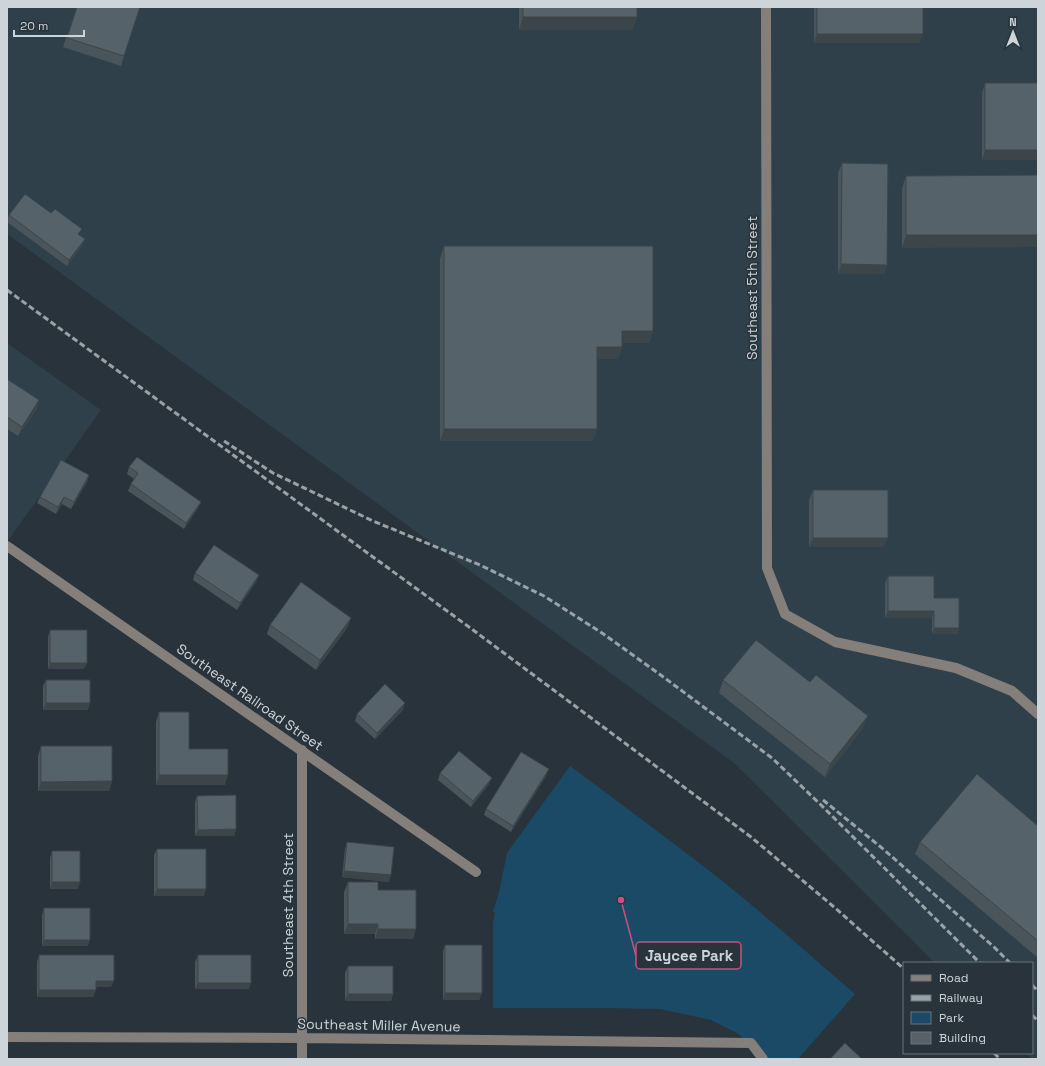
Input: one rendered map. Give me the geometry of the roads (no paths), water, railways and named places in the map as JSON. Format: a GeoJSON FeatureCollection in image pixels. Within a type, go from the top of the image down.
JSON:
{"type":"FeatureCollection","features":[{"type":"Feature","properties":{"kind":"street","name":"Southeast 5th Street"},"geometry":{"type":"LineString","coordinates":[[766,7],[767,568],[785,614],[835,642],[956,668],[1012,691],[1038,714]]}},
{"type":"Feature","properties":{"kind":"street","name":"Southeast Railroad Street"},"geometry":{"type":"LineString","coordinates":[[7,546],[476,872]]}},
{"type":"Feature","properties":{"kind":"street","name":"Southeast 4th Street"},"geometry":{"type":"LineString","coordinates":[[302,750],[302,1059]]}},
{"type":"Feature","properties":{"kind":"street","name":"Southeast Miller Avenue"},"geometry":{"type":"LineString","coordinates":[[7,1037],[302,1038],[751,1044],[763,1059]]}},
{"type":"Feature","properties":{"kind":"railway"},"geometry":{"type":"LineString","coordinates":[[7,290],[469,627],[751,837],[834,907],[903,968]]}},
{"type":"Feature","properties":{"kind":"railway"},"geometry":{"type":"LineString","coordinates":[[224,441],[273,473],[373,521],[480,565],[544,596],[602,633],[772,758],[979,962]]}},
{"type":"Feature","properties":{"kind":"railway"},"geometry":{"type":"LineString","coordinates":[[823,800],[882,848],[1009,962]]}},
{"type":"Feature","properties":{"kind":"railway"},"geometry":{"type":"LineString","coordinates":[[1033,986],[1038,991]]}},
{"type":"Feature","properties":{"kind":"railway"},"geometry":{"type":"LineString","coordinates":[[1033,1016],[1038,1021]]}},
{"type":"Feature","properties":{"kind":"railway"},"geometry":{"type":"LineString","coordinates":[[995,1054],[1000,1059]]}},
{"type":"Feature","properties":{"kind":"place","name":"Jaycee Park"},"geometry":{"type":"Point","coordinates":[621,900]}}]}
